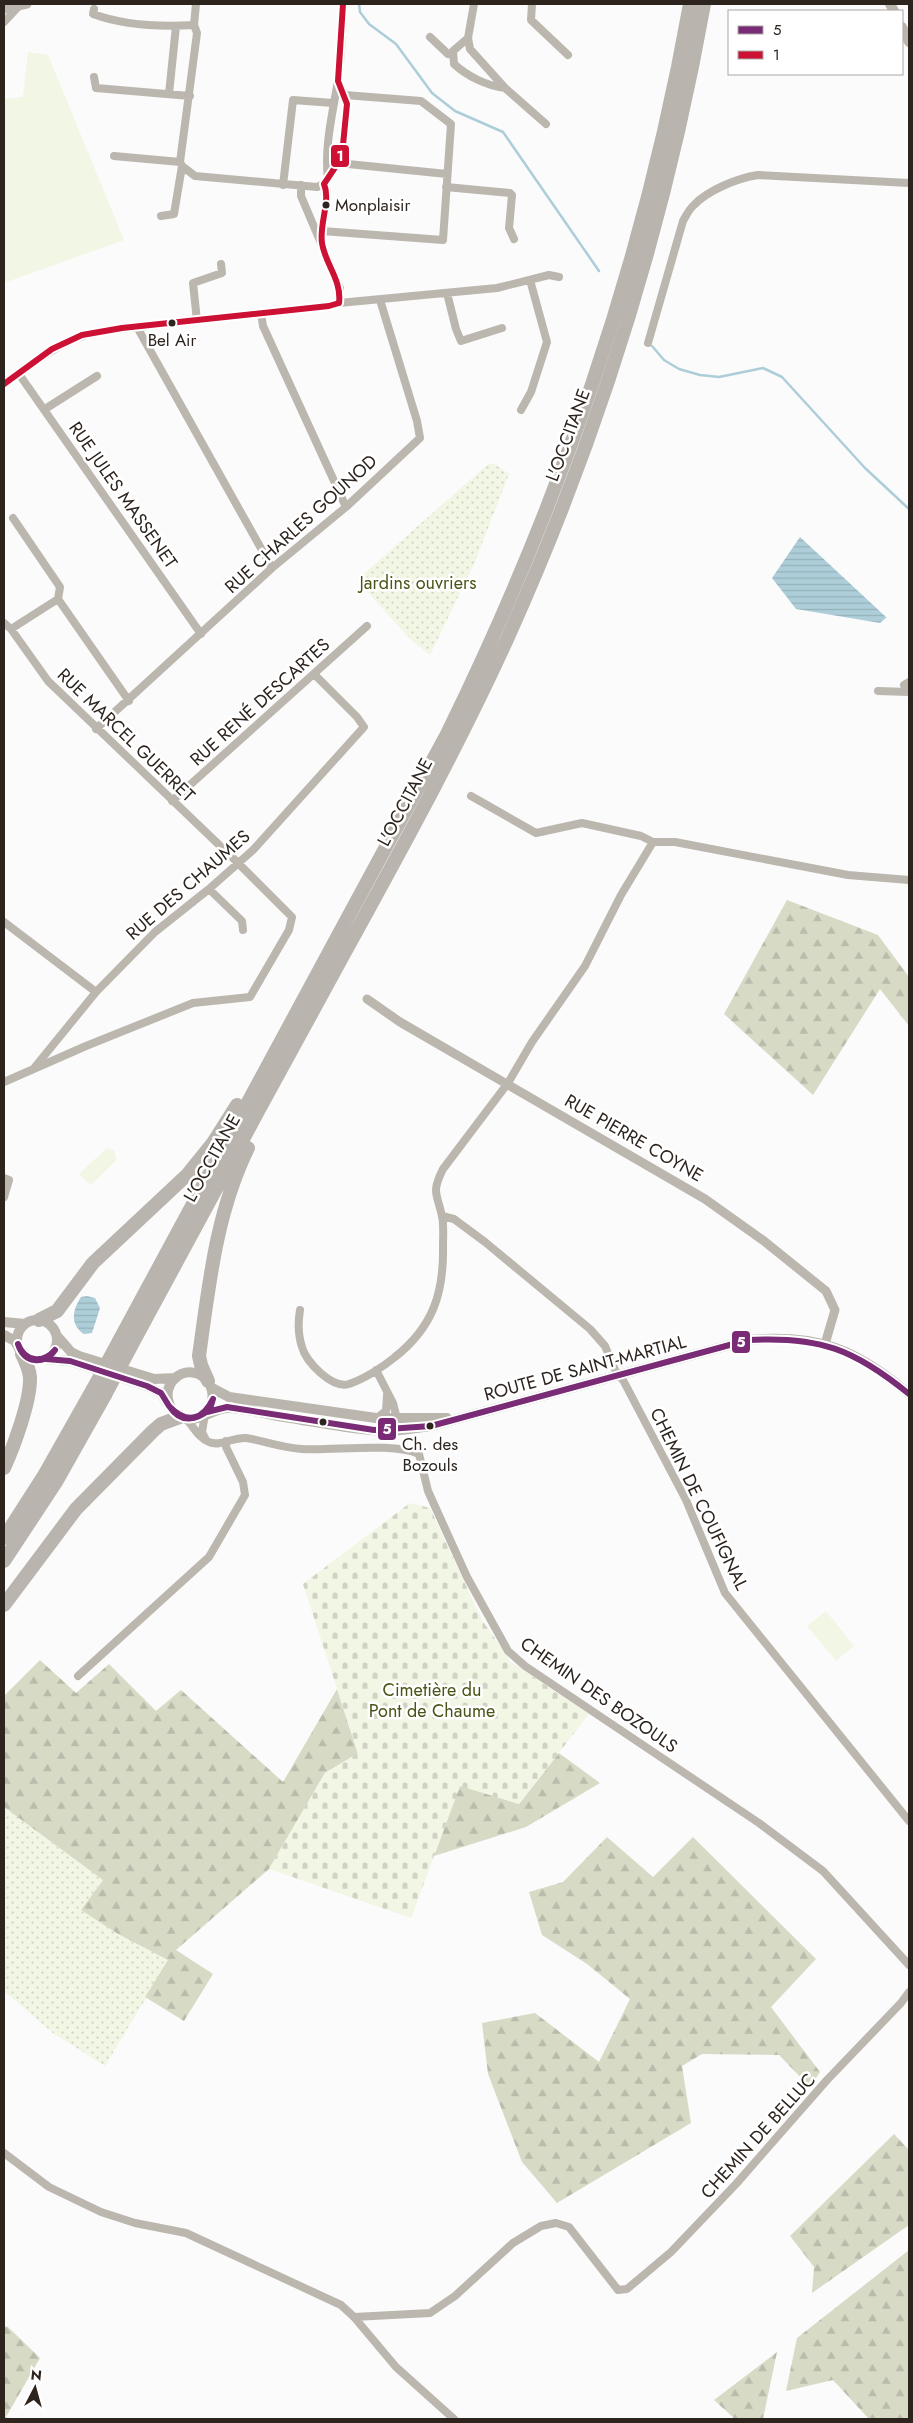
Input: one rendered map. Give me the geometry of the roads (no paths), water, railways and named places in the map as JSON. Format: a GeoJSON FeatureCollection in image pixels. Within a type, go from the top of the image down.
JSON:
{"type":"FeatureCollection","features":[{"type":"Feature","properties":{"kind":"highway","name":"L'OCCITANE"},"geometry":{"type":"LineString","coordinates":[[4,1561],[56,1482],[99,1392],[271,1074],[447,734],[496,631],[537,535],[583,412],[633,254],[660,153],[690,4]]}},
{"type":"Feature","properties":{"kind":"highway","name":"L'OCCITANE"},"geometry":{"type":"LineString","coordinates":[[271,1074],[459,739],[508,636],[550,539],[587,443],[646,258],[673,156],[704,4]]}},
{"type":"Feature","properties":{"kind":"highway"},"geometry":{"type":"LineString","coordinates":[[39,1320],[57,1311],[93,1263],[188,1174],[213,1143],[241,1099],[271,1074]]}},
{"type":"Feature","properties":{"kind":"highway"},"geometry":{"type":"LineString","coordinates":[[210,1384],[201,1366],[199,1356],[218,1231],[241,1163],[262,1121],[271,1074]]}},
{"type":"Feature","properties":{"kind":"highway"},"geometry":{"type":"LineString","coordinates":[[4,1468],[18,1431],[28,1391],[28,1368],[20,1350]]}},
{"type":"Feature","properties":{"kind":"highway","name":"L'OCCITANE"},"geometry":{"type":"LineString","coordinates":[[4,1538],[99,1392]]}},
{"type":"Feature","properties":{"kind":"highway"},"geometry":{"type":"LineString","coordinates":[[4,1605],[76,1509],[161,1424],[182,1418]]}},
{"type":"Feature","properties":{"kind":"main road"},"geometry":{"type":"LineString","coordinates":[[903,30],[909,42]]}},
{"type":"Feature","properties":{"kind":"main road"},"geometry":{"type":"LineString","coordinates":[[4,1322],[25,1324],[39,1320],[51,1325],[64,1346],[79,1356],[154,1380],[176,1378],[189,1373],[203,1376],[210,1384],[213,1401],[206,1413],[198,1418],[182,1418],[169,1406],[161,1393],[147,1386],[70,1361],[33,1360],[20,1350],[15,1341],[4,1335]]}},
{"type":"Feature","properties":{"kind":"main road"},"geometry":{"type":"LineString","coordinates":[[20,1350],[18,1334],[25,1324]]}},
{"type":"Feature","properties":{"kind":"main road"},"geometry":{"type":"LineString","coordinates":[[46,1359],[56,1350],[58,1337]]}},
{"type":"Feature","properties":{"kind":"main road","name":"ROUTE DE SAINT-MARTIAL"},"geometry":{"type":"LineString","coordinates":[[206,1413],[227,1407],[329,1424],[387,1431],[431,1426],[748,1340],[779,1338],[825,1344],[849,1352],[871,1364],[909,1394]]}},
{"type":"Feature","properties":{"kind":"main road"},"geometry":{"type":"LineString","coordinates":[[169,1406],[168,1390],[176,1378]]}},
{"type":"Feature","properties":{"kind":"main road","name":"ROUTE DE SAINT-MARTIAL"},"geometry":{"type":"LineString","coordinates":[[210,1384],[229,1397],[376,1418],[463,1418]]}},
{"type":"Feature","properties":{"kind":"main road"},"geometry":{"type":"LineString","coordinates":[[329,1424],[388,1426],[397,1418]]}},
{"type":"Feature","properties":{"kind":"street"},"geometry":{"type":"LineString","coordinates":[[162,216],[174,214],[197,33],[194,25],[196,4]]}},
{"type":"Feature","properties":{"kind":"street"},"geometry":{"type":"LineString","coordinates":[[322,247],[327,191],[326,164],[333,103],[338,81],[343,4]]}},
{"type":"Feature","properties":{"kind":"street"},"geometry":{"type":"LineString","coordinates":[[474,4],[468,38],[470,49],[505,88],[546,124]]}},
{"type":"Feature","properties":{"kind":"street"},"geometry":{"type":"LineString","coordinates":[[532,4],[531,20],[568,55]]}},
{"type":"Feature","properties":{"kind":"street"},"geometry":{"type":"LineString","coordinates":[[4,9],[22,5]]}},
{"type":"Feature","properties":{"kind":"street"},"geometry":{"type":"LineString","coordinates":[[4,22],[22,5]]}},
{"type":"Feature","properties":{"kind":"street"},"geometry":{"type":"LineString","coordinates":[[94,9],[93,14],[109,20],[176,26],[194,25]]}},
{"type":"Feature","properties":{"kind":"street"},"geometry":{"type":"LineString","coordinates":[[169,94],[176,26]]}},
{"type":"Feature","properties":{"kind":"street"},"geometry":{"type":"LineString","coordinates":[[430,37],[448,54],[453,55]]}},
{"type":"Feature","properties":{"kind":"street"},"geometry":{"type":"LineString","coordinates":[[468,38],[453,51],[454,64],[462,71],[492,86],[505,88]]}},
{"type":"Feature","properties":{"kind":"street"},"geometry":{"type":"LineString","coordinates":[[94,77],[96,88],[190,96]]}},
{"type":"Feature","properties":{"kind":"street"},"geometry":{"type":"LineString","coordinates":[[114,156],[181,164],[195,176],[317,187],[326,182],[338,163],[343,145],[345,95],[338,81]]}},
{"type":"Feature","properties":{"kind":"street"},"geometry":{"type":"LineString","coordinates":[[322,231],[443,240],[451,124],[421,101],[345,95]]}},
{"type":"Feature","properties":{"kind":"street"},"geometry":{"type":"LineString","coordinates":[[283,185],[293,100],[333,103]]}},
{"type":"Feature","properties":{"kind":"street"},"geometry":{"type":"LineString","coordinates":[[338,163],[447,174]]}},
{"type":"Feature","properties":{"kind":"street"},"geometry":{"type":"LineString","coordinates":[[648,343],[683,221],[694,204],[715,190],[758,175],[909,182]]}},
{"type":"Feature","properties":{"kind":"street"},"geometry":{"type":"LineString","coordinates":[[300,185],[301,196],[340,288],[340,303]]}},
{"type":"Feature","properties":{"kind":"street"},"geometry":{"type":"LineString","coordinates":[[446,187],[510,193],[512,195],[509,228],[514,239]]}},
{"type":"Feature","properties":{"kind":"street"},"geometry":{"type":"LineString","coordinates":[[196,320],[192,283],[222,273],[221,264]]}},
{"type":"Feature","properties":{"kind":"street"},"geometry":{"type":"LineString","coordinates":[[4,384],[52,349],[82,335],[196,320],[329,306],[340,303],[497,288],[549,275],[559,277]]}},
{"type":"Feature","properties":{"kind":"street"},"geometry":{"type":"LineString","coordinates":[[521,410],[531,392],[547,342],[530,280]]}},
{"type":"Feature","properties":{"kind":"street"},"geometry":{"type":"LineString","coordinates":[[447,293],[461,341],[502,328]]}},
{"type":"Feature","properties":{"kind":"street","name":"RUE CHARLES GOUNOD"},"geometry":{"type":"LineString","coordinates":[[96,729],[129,701],[272,568],[346,507],[420,438],[417,421],[380,300]]}},
{"type":"Feature","properties":{"kind":"street"},"geometry":{"type":"LineString","coordinates":[[261,313],[263,326],[346,507]]}},
{"type":"Feature","properties":{"kind":"street"},"geometry":{"type":"LineString","coordinates":[[137,327],[272,568]]}},
{"type":"Feature","properties":{"kind":"street","name":"RUE JULES MASSENET"},"geometry":{"type":"LineString","coordinates":[[19,374],[201,634]]}},
{"type":"Feature","properties":{"kind":"street"},"geometry":{"type":"LineString","coordinates":[[45,410],[97,376]]}},
{"type":"Feature","properties":{"kind":"street"},"geometry":{"type":"LineString","coordinates":[[13,518],[53,574],[60,587],[58,599],[129,701]]}},
{"type":"Feature","properties":{"kind":"street"},"geometry":{"type":"LineString","coordinates":[[11,629],[58,599]]}},
{"type":"Feature","properties":{"kind":"street","name":"RUE MARCEL GUERRET"},"geometry":{"type":"LineString","coordinates":[[4,623],[11,629],[48,681],[292,917],[289,930],[250,997],[193,1002],[34,1068]]}},
{"type":"Feature","properties":{"kind":"street","name":"RUE RENÉ DESCARTES"},"geometry":{"type":"LineString","coordinates":[[172,801],[367,626]]}},
{"type":"Feature","properties":{"kind":"street","name":"RUE DES CHAUMES"},"geometry":{"type":"LineString","coordinates":[[34,1068],[96,992],[155,932],[209,889],[237,862],[253,850],[364,727],[357,717],[314,674]]}},
{"type":"Feature","properties":{"kind":"street"},"geometry":{"type":"LineString","coordinates":[[908,692],[904,686],[909,682]]}},
{"type":"Feature","properties":{"kind":"street"},"geometry":{"type":"LineString","coordinates":[[878,691],[908,692]]}},
{"type":"Feature","properties":{"kind":"street"},"geometry":{"type":"LineString","coordinates":[[470,796],[536,833],[582,823],[641,836],[653,842],[675,842],[848,875],[909,880]]}},
{"type":"Feature","properties":{"kind":"street"},"geometry":{"type":"LineString","coordinates":[[300,1310],[298,1322],[302,1349],[325,1378],[336,1384],[348,1384],[376,1370],[396,1356],[416,1336],[433,1313],[440,1290],[443,1267],[442,1216],[437,1202],[435,1185],[443,1169],[508,1083],[532,1042],[584,966],[621,895],[653,842]]}},
{"type":"Feature","properties":{"kind":"street"},"geometry":{"type":"LineString","coordinates":[[209,889],[242,921],[243,930]]}},
{"type":"Feature","properties":{"kind":"street"},"geometry":{"type":"LineString","coordinates":[[4,922],[96,992]]}},
{"type":"Feature","properties":{"kind":"street","name":"RUE PIERRE COYNE"},"geometry":{"type":"LineString","coordinates":[[367,999],[400,1022],[705,1199],[764,1241],[826,1292],[835,1310],[825,1344]]}},
{"type":"Feature","properties":{"kind":"street"},"geometry":{"type":"LineString","coordinates":[[4,1082],[34,1068]]}},
{"type":"Feature","properties":{"kind":"street"},"geometry":{"type":"LineString","coordinates":[[4,1178],[9,1180],[4,1197]]}},
{"type":"Feature","properties":{"kind":"street","name":"CHEMIN DE COUFIGNAL"},"geometry":{"type":"LineString","coordinates":[[442,1216],[454,1219],[485,1242],[590,1329],[605,1346],[686,1500],[725,1593],[909,1821]]}},
{"type":"Feature","properties":{"kind":"street"},"geometry":{"type":"LineString","coordinates":[[376,1370],[387,1395],[394,1404],[397,1418]]}},
{"type":"Feature","properties":{"kind":"street"},"geometry":{"type":"LineString","coordinates":[[376,1418],[386,1411],[387,1395]]}},
{"type":"Feature","properties":{"kind":"street"},"geometry":{"type":"LineString","coordinates":[[206,1413],[202,1432],[206,1441]]}},
{"type":"Feature","properties":{"kind":"street"},"geometry":{"type":"LineString","coordinates":[[182,1418],[206,1441]]}},
{"type":"Feature","properties":{"kind":"street","name":"CHEMIN DES BOZOULS"},"geometry":{"type":"LineString","coordinates":[[206,1441],[218,1444],[235,1438],[246,1438],[294,1448],[392,1449],[419,1454],[428,1491],[467,1576],[508,1651],[525,1666],[759,1823],[823,1871],[909,1965]]}},
{"type":"Feature","properties":{"kind":"street"},"geometry":{"type":"LineString","coordinates":[[78,1676],[209,1556],[245,1495],[243,1482],[226,1447],[226,1441]]}},
{"type":"Feature","properties":{"kind":"street","name":"CHEMIN DE BELLUC"},"geometry":{"type":"LineString","coordinates":[[354,2317],[430,2313],[455,2296],[513,2243],[541,2226],[556,2223],[569,2227],[621,2290],[627,2289],[671,2252],[736,2184],[827,2080],[901,2003],[909,1992]]}},
{"type":"Feature","properties":{"kind":"street"},"geometry":{"type":"LineString","coordinates":[[4,2153],[49,2187],[102,2212],[134,2223],[186,2233],[341,2305],[354,2317],[396,2367],[454,2419]]}},
{"type":"Feature","properties":{"kind":"water"},"geometry":{"type":"Polygon","coordinates":[[[800,537],[887,617],[880,623],[796,609],[772,578],[800,537]]]}},
{"type":"Feature","properties":{"kind":"water"},"geometry":{"type":"Polygon","coordinates":[[[81,1297],[95,1298],[100,1308],[92,1333],[84,1334],[76,1326],[74,1311],[81,1297]]]}},
{"type":"Feature","properties":{"kind":"waterway"},"geometry":{"type":"LineString","coordinates":[[359,4],[360,12],[369,24],[396,44],[432,93],[455,111],[503,132],[599,271]]}},
{"type":"Feature","properties":{"kind":"waterway"},"geometry":{"type":"LineString","coordinates":[[652,346],[664,360],[679,369],[700,375],[719,377],[763,368],[782,377],[865,468],[909,509]]}},
{"type":"Feature","properties":{"kind":"place","name":"Monplaisir"},"geometry":{"type":"Point","coordinates":[326,205]}},
{"type":"Feature","properties":{"kind":"place","name":"Bel Air"},"geometry":{"type":"Point","coordinates":[172,323]}},
{"type":"Feature","properties":{"kind":"place","name":"Ch. des Bozouls"},"geometry":{"type":"Point","coordinates":[430,1426]}},
{"type":"Feature","properties":{"kind":"park label","name":"Jardins ouvriers"},"geometry":{"type":"Point","coordinates":[418,583]}},
{"type":"Feature","properties":{"kind":"park label","name":"Cimetière du Pont de Chaume"},"geometry":{"type":"Point","coordinates":[432,1700]}}]}
